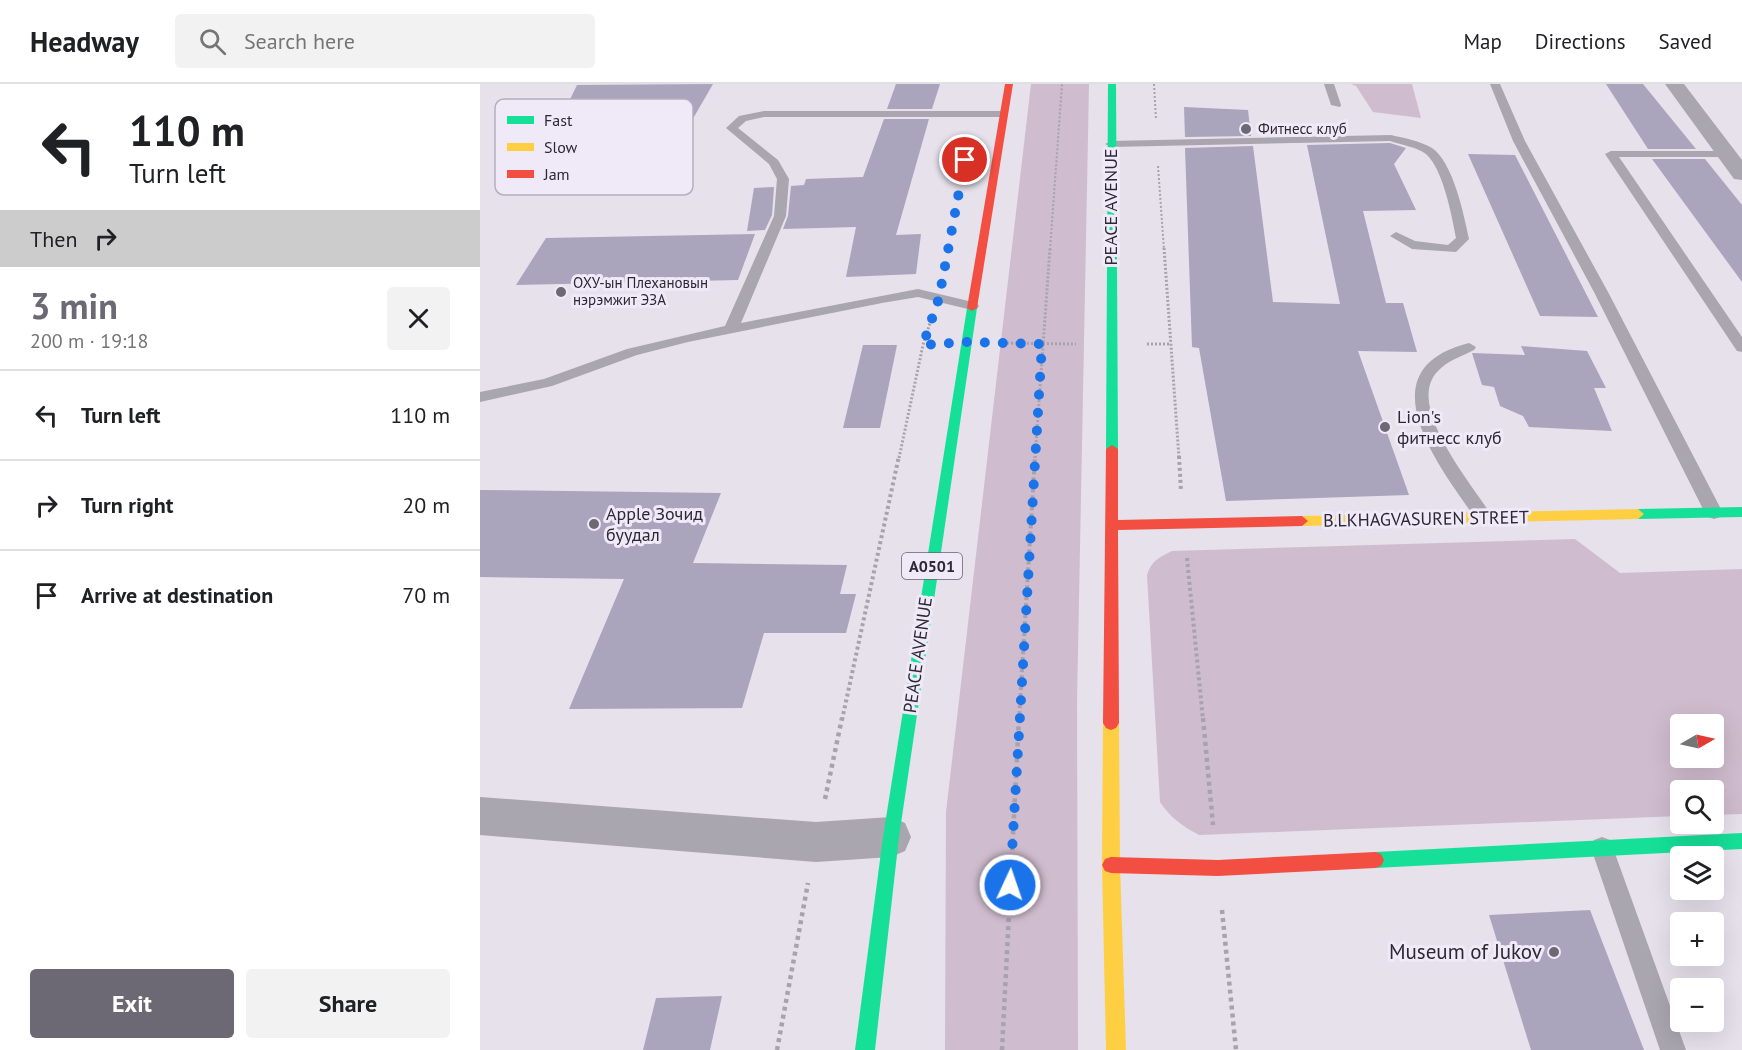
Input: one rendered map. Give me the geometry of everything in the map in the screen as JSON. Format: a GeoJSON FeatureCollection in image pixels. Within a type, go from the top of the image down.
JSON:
{"type":"FeatureCollection","features":[{"type":"Feature","properties":{"kind":"main road","name":"PEACE AVENUE"},"geometry":{"type":"LineString","coordinates":[[865,1050],[891,837],[950,444],[1009,84]]}},
{"type":"Feature","properties":{"kind":"main road","name":"PEACE AVENUE"},"geometry":{"type":"LineString","coordinates":[[1112,84],[1111,865],[1116,1050]]}},
{"type":"Feature","properties":{"kind":"main road","name":"B.LKHAGVASUREN STREET"},"geometry":{"type":"LineString","coordinates":[[1111,525],[1742,512]]}},
{"type":"Feature","properties":{"kind":"main road"},"geometry":{"type":"LineString","coordinates":[[1111,865],[1218,868],[1742,841]]}},
{"type":"Feature","properties":{"kind":"street"},"geometry":{"type":"LineString","coordinates":[[1674,84],[1742,174]]}},
{"type":"Feature","properties":{"kind":"street"},"geometry":{"type":"LineString","coordinates":[[480,816],[816,842],[891,837]]}},
{"type":"Feature","properties":{"kind":"lane"},"geometry":{"type":"LineString","coordinates":[[1329,84],[1336,105]]}},
{"type":"Feature","properties":{"kind":"lane"},"geometry":{"type":"LineString","coordinates":[[1495,84],[1519,141],[1601,291],[1714,513]]}},
{"type":"Feature","properties":{"kind":"lane"},"geometry":{"type":"LineString","coordinates":[[731,329],[780,216],[783,180],[774,162],[731,128],[743,118],[764,114],[1003,114]]}},
{"type":"Feature","properties":{"kind":"lane"},"geometry":{"type":"LineString","coordinates":[[1111,144],[1157,141],[1390,138],[1416,146],[1431,153],[1445,178],[1460,221],[1463,238],[1450,249],[1412,245],[1396,236]]}},
{"type":"Feature","properties":{"kind":"lane"},"geometry":{"type":"LineString","coordinates":[[1728,154],[1611,154],[1742,348]]}},
{"type":"Feature","properties":{"kind":"lane"},"geometry":{"type":"LineString","coordinates":[[480,398],[547,382],[632,352],[731,329],[918,293],[972,306]]}},
{"type":"Feature","properties":{"kind":"lane"},"geometry":{"type":"LineString","coordinates":[[1469,347],[1430,370],[1422,386],[1421,406],[1427,425],[1443,458],[1484,518]]}},
{"type":"Feature","properties":{"kind":"lane"},"geometry":{"type":"LineString","coordinates":[[1602,848],[1673,1050]]}},
{"type":"Feature","properties":{"kind":"path"},"geometry":{"type":"LineString","coordinates":[[1002,1050],[1013,814],[1042,344],[1062,84]]}},
{"type":"Feature","properties":{"kind":"path"},"geometry":{"type":"LineString","coordinates":[[1155,84],[1183,524],[1236,1050]]}},
{"type":"Feature","properties":{"kind":"path"},"geometry":{"type":"LineString","coordinates":[[777,1050],[816,842],[923,345],[939,298]]}},
{"type":"Feature","properties":{"kind":"path"},"geometry":{"type":"LineString","coordinates":[[923,345],[968,342],[1170,344]]}},
{"type":"Feature","properties":{"kind":"shaded area"},"geometry":{"type":"Polygon","coordinates":[[[1031,84],[1089,84],[1077,702],[1078,1050],[945,1050],[946,812],[1031,84]]]}},
{"type":"Feature","properties":{"kind":"shaded area"},"geometry":{"type":"Polygon","coordinates":[[[1351,84],[1412,84],[1421,118],[1373,112],[1356,86],[1351,84]]]}},
{"type":"Feature","properties":{"kind":"shaded area"},"geometry":{"type":"Polygon","coordinates":[[[1575,539],[1620,573],[1742,569],[1742,814],[1724,815],[1724,780],[1670,780],[1670,816],[1199,835],[1177,821],[1160,802],[1147,575],[1160,558],[1172,551],[1575,539]]]}},
{"type":"Feature","properties":{"kind":"building"},"geometry":{"type":"Polygon","coordinates":[[[713,84],[693,119],[693,99],[570,99],[577,85],[713,84]]]}},
{"type":"Feature","properties":{"kind":"building"},"geometry":{"type":"Polygon","coordinates":[[[896,84],[940,84],[932,109],[887,109],[896,84]]]}},
{"type":"Feature","properties":{"kind":"building"},"geometry":{"type":"Polygon","coordinates":[[[1606,84],[1643,84],[1696,149],[1648,149],[1606,84]]]}},
{"type":"Feature","properties":{"kind":"building"},"geometry":{"type":"Polygon","coordinates":[[[1184,107],[1248,110],[1251,136],[1185,137],[1184,107]]]}},
{"type":"Feature","properties":{"kind":"building"},"geometry":{"type":"Polygon","coordinates":[[[884,119],[929,119],[896,235],[921,234],[916,274],[846,277],[856,227],[783,229],[788,216],[791,186],[804,185],[806,179],[863,177],[884,119]]]}},
{"type":"Feature","properties":{"kind":"building"},"geometry":{"type":"Polygon","coordinates":[[[1390,143],[1406,148],[1394,164],[1416,210],[1363,211],[1386,303],[1403,303],[1417,352],[1358,351],[1409,495],[1226,501],[1199,348],[1192,347],[1185,148],[1253,146],[1273,302],[1340,304],[1307,145],[1390,143]]]}},
{"type":"Feature","properties":{"kind":"building"},"geometry":{"type":"Polygon","coordinates":[[[1468,154],[1515,155],[1598,317],[1540,316],[1468,154]]]}},
{"type":"Feature","properties":{"kind":"building"},"geometry":{"type":"Polygon","coordinates":[[[1652,159],[1705,159],[1742,205],[1742,282],[1652,159]]]}},
{"type":"Feature","properties":{"kind":"building"},"geometry":{"type":"Polygon","coordinates":[[[774,187],[772,215],[765,230],[747,231],[754,188],[774,187]]]}},
{"type":"Feature","properties":{"kind":"building"},"geometry":{"type":"Polygon","coordinates":[[[755,234],[738,280],[516,285],[546,238],[755,234]]]}},
{"type":"Feature","properties":{"kind":"building"},"geometry":{"type":"Polygon","coordinates":[[[863,345],[897,345],[880,428],[843,428],[863,345]]]}},
{"type":"Feature","properties":{"kind":"building"},"geometry":{"type":"Polygon","coordinates":[[[1521,346],[1587,351],[1606,388],[1594,388],[1612,431],[1529,427],[1523,416],[1500,406],[1494,387],[1482,385],[1472,353],[1525,355],[1521,346]]]}},
{"type":"Feature","properties":{"kind":"building"},"geometry":{"type":"Polygon","coordinates":[[[480,490],[721,493],[693,563],[847,565],[840,594],[856,594],[846,633],[764,633],[742,708],[569,709],[624,579],[480,577],[480,490]]]}},
{"type":"Feature","properties":{"kind":"building","name":"Museum of Jukov"},"geometry":{"type":"Polygon","coordinates":[[[1590,910],[1644,1050],[1531,1050],[1489,915],[1590,910]]]}},
{"type":"Feature","properties":{"kind":"building"},"geometry":{"type":"Polygon","coordinates":[[[722,996],[710,1050],[643,1050],[656,998],[722,996]]]}},
{"type":"Feature","properties":{"kind":"traffic: fast"},"geometry":{"type":"LineString","coordinates":[[1112,84],[1112,449]]}},
{"type":"Feature","properties":{"kind":"traffic: fast"},"geometry":{"type":"LineString","coordinates":[[865,1050],[891,837],[972,308]]}},
{"type":"Feature","properties":{"kind":"traffic: fast"},"geometry":{"type":"LineString","coordinates":[[1638,514],[1742,512]]}},
{"type":"Feature","properties":{"kind":"traffic: fast"},"geometry":{"type":"LineString","coordinates":[[1375,860],[1742,841]]}},
{"type":"Feature","properties":{"kind":"traffic: slow"},"geometry":{"type":"LineString","coordinates":[[1302,521],[1638,514]]}},
{"type":"Feature","properties":{"kind":"traffic: slow"},"geometry":{"type":"LineString","coordinates":[[1111,723],[1111,865],[1116,1050]]}},
{"type":"Feature","properties":{"kind":"traffic: jam"},"geometry":{"type":"LineString","coordinates":[[972,308],[1009,84]]}},
{"type":"Feature","properties":{"kind":"traffic: jam"},"geometry":{"type":"LineString","coordinates":[[1111,723],[1112,449]]}},
{"type":"Feature","properties":{"kind":"traffic: jam"},"geometry":{"type":"LineString","coordinates":[[1111,525],[1302,521]]}},
{"type":"Feature","properties":{"kind":"traffic: jam"},"geometry":{"type":"LineString","coordinates":[[1111,865],[1218,868],[1375,860]]}},
{"type":"Feature","properties":{"kind":"place","name":"Фитнесс клуб"},"geometry":{"type":"Point","coordinates":[1246,129]}},
{"type":"Feature","properties":{"kind":"place","name":"ОХУ-ын Плехановын нэрэмжит ЭЗА"},"geometry":{"type":"Point","coordinates":[561,292]}},
{"type":"Feature","properties":{"kind":"place","name":"Lion's фитнесс клуб"},"geometry":{"type":"Point","coordinates":[1385,427]}},
{"type":"Feature","properties":{"kind":"place","name":"Apple Зочид буудал"},"geometry":{"type":"Point","coordinates":[594,524]}},
{"type":"Feature","properties":{"kind":"place","name":"Museum of Jukov"},"geometry":{"type":"Point","coordinates":[1554,952]}},
{"type":"Feature","properties":{"kind":"route"},"geometry":{"type":"LineString","coordinates":[[965,160],[939,298],[923,345],[968,342],[1042,344],[1010,885]]}}]}
